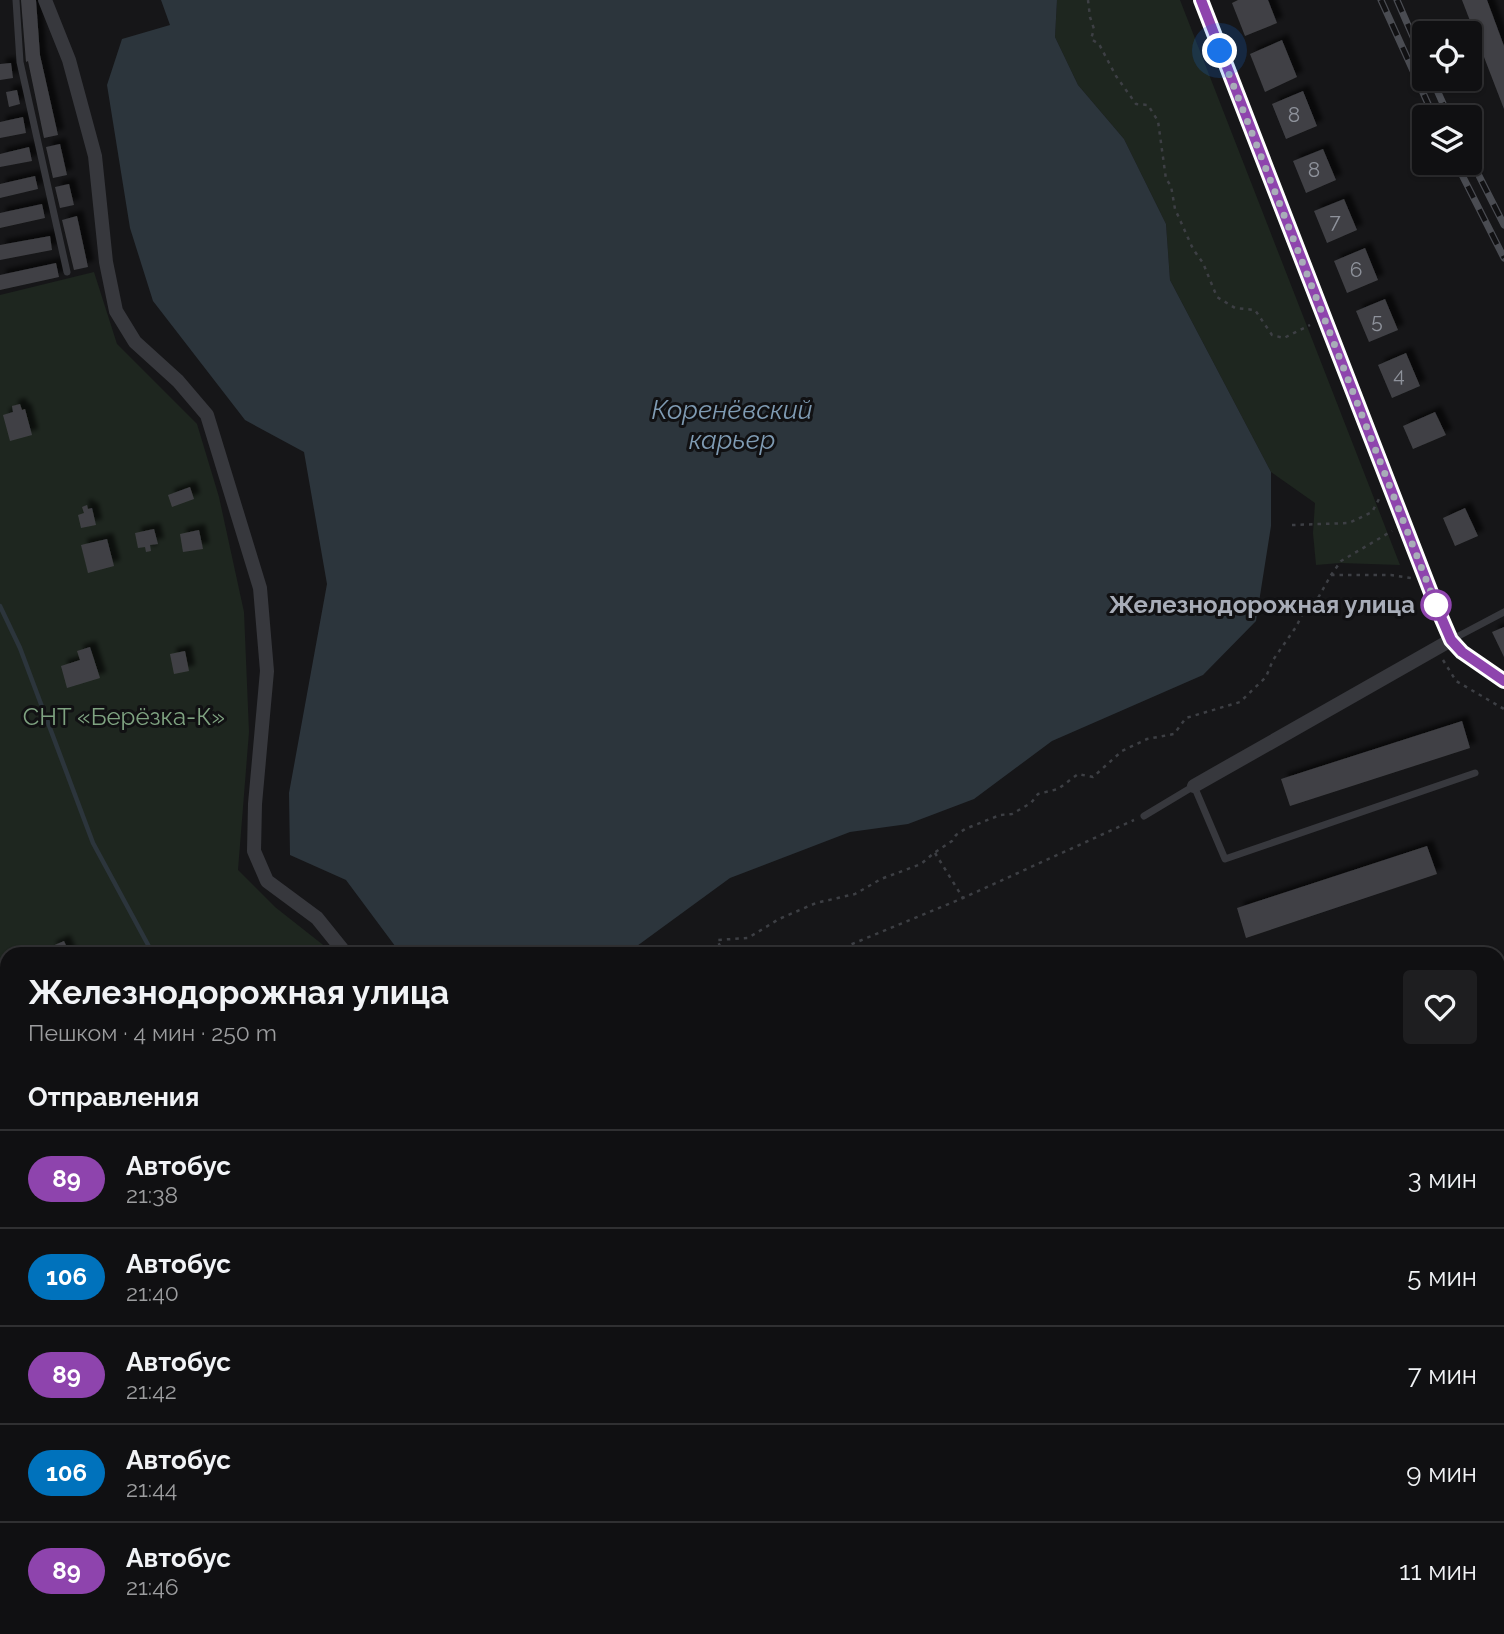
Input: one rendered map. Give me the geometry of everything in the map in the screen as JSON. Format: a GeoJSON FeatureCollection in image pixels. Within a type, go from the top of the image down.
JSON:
{"type":"FeatureCollection","features":[{"type":"Feature","properties":{"kind":"street"},"geometry":{"type":"LineString","coordinates":[[45,0],[69,60],[95,156],[106,262],[116,311],[135,342],[178,381],[207,415],[260,588],[267,671],[255,804],[254,851],[267,881],[317,918],[340,947]]}},
{"type":"Feature","properties":{"kind":"street"},"geometry":{"type":"LineString","coordinates":[[1201,0],[1424,578],[1451,640],[1462,652],[1501,676]]}},
{"type":"Feature","properties":{"kind":"street"},"geometry":{"type":"LineString","coordinates":[[1194,786],[1451,640]]}},
{"type":"Feature","properties":{"kind":"lane"},"geometry":{"type":"LineString","coordinates":[[16,0],[20,62],[67,272]]}},
{"type":"Feature","properties":{"kind":"lane"},"geometry":{"type":"LineString","coordinates":[[1451,640],[1504,612]]}},
{"type":"Feature","properties":{"kind":"lane"},"geometry":{"type":"LineString","coordinates":[[1144,816],[1194,786],[1225,859],[1475,773]]}},
{"type":"Feature","properties":{"kind":"path"},"geometry":{"type":"LineString","coordinates":[[1088,0],[1094,29],[1091,39],[1099,44],[1116,76],[1136,104],[1148,105],[1158,121],[1166,179],[1171,186],[1175,209],[1217,297],[1235,308],[1255,310],[1272,335],[1284,338],[1314,322]]}},
{"type":"Feature","properties":{"kind":"path"},"geometry":{"type":"LineString","coordinates":[[1292,525],[1349,523],[1372,512],[1381,495]]}},
{"type":"Feature","properties":{"kind":"path"},"geometry":{"type":"LineString","coordinates":[[720,947],[717,940],[748,938],[779,919],[816,903],[855,894],[881,879],[921,864],[965,829],[1000,815],[1012,814],[1031,803],[1038,794],[1058,789],[1078,774],[1093,777],[1122,751],[1147,739],[1174,734],[1186,718],[1240,702],[1266,677],[1273,660],[1304,611],[1318,598],[1341,561],[1394,529]]}},
{"type":"Feature","properties":{"kind":"path"},"geometry":{"type":"LineString","coordinates":[[1331,575],[1391,575],[1414,579]]}},
{"type":"Feature","properties":{"kind":"path"},"geometry":{"type":"LineString","coordinates":[[1436,649],[1456,681],[1504,709]]}},
{"type":"Feature","properties":{"kind":"path"},"geometry":{"type":"LineString","coordinates":[[845,947],[963,898],[1144,816]]}},
{"type":"Feature","properties":{"kind":"path"},"geometry":{"type":"LineString","coordinates":[[934,853],[963,898]]}},
{"type":"Feature","properties":{"kind":"green space"},"geometry":{"type":"Polygon","coordinates":[[[1057,0],[1180,0],[1400,565],[1316,565],[1313,533],[1315,503],[1271,472],[1170,280],[1166,224],[1124,139],[1078,85],[1055,37],[1057,0]]]}},
{"type":"Feature","properties":{"kind":"green space","name":"СНТ «Берёзка-К»"},"geometry":{"type":"Polygon","coordinates":[[[94,272],[117,344],[197,424],[219,497],[244,612],[249,732],[238,870],[275,907],[326,947],[0,947],[0,295],[94,272]]]}},
{"type":"Feature","properties":{"kind":"water","name":"Коренёвский карьер"},"geometry":{"type":"Polygon","coordinates":[[[161,0],[1057,0],[1055,37],[1078,85],[1124,139],[1166,224],[1170,280],[1271,472],[1271,526],[1256,621],[1203,675],[1052,741],[974,799],[908,824],[850,832],[730,878],[636,947],[396,947],[346,880],[290,855],[289,793],[327,584],[304,452],[245,420],[153,301],[130,228],[107,85],[122,39],[170,25],[161,0]]]}},
{"type":"Feature","properties":{"kind":"building"},"geometry":{"type":"Polygon","coordinates":[[[21,0],[36,0],[40,55],[58,135],[44,138],[28,61],[26,62],[21,0]]]}},
{"type":"Feature","properties":{"kind":"building"},"geometry":{"type":"Polygon","coordinates":[[[1238,0],[1268,0],[1277,23],[1245,36],[1232,3],[1238,0]]]}},
{"type":"Feature","properties":{"kind":"building"},"geometry":{"type":"Polygon","coordinates":[[[1462,0],[1487,0],[1504,46],[1504,109],[1482,52],[1482,21],[1470,21],[1462,0]]]}},
{"type":"Feature","properties":{"kind":"building"},"geometry":{"type":"Polygon","coordinates":[[[1282,40],[1297,77],[1265,92],[1250,54],[1282,40]]]}},
{"type":"Feature","properties":{"kind":"building"},"geometry":{"type":"Polygon","coordinates":[[[11,63],[13,78],[0,80],[0,64],[11,63]]]}},
{"type":"Feature","properties":{"kind":"building"},"geometry":{"type":"Polygon","coordinates":[[[17,90],[20,104],[9,107],[6,92],[17,90]]]}},
{"type":"Feature","properties":{"kind":"building"},"geometry":{"type":"Polygon","coordinates":[[[1303,91],[1317,126],[1286,139],[1272,104],[1303,91]]]}},
{"type":"Feature","properties":{"kind":"building"},"geometry":{"type":"Polygon","coordinates":[[[23,117],[26,133],[0,138],[0,122],[23,117]]]}},
{"type":"Feature","properties":{"kind":"building"},"geometry":{"type":"Polygon","coordinates":[[[60,144],[67,175],[53,178],[46,147],[60,144]]]}},
{"type":"Feature","properties":{"kind":"building"},"geometry":{"type":"Polygon","coordinates":[[[29,147],[32,161],[0,167],[0,154],[29,147]]]}},
{"type":"Feature","properties":{"kind":"building"},"geometry":{"type":"Polygon","coordinates":[[[1323,149],[1336,180],[1306,193],[1293,161],[1323,149]]]}},
{"type":"Feature","properties":{"kind":"building"},"geometry":{"type":"Polygon","coordinates":[[[35,176],[38,189],[0,198],[0,184],[35,176]]]}},
{"type":"Feature","properties":{"kind":"building"},"geometry":{"type":"Polygon","coordinates":[[[69,184],[74,205],[60,208],[55,187],[69,184]]]}},
{"type":"Feature","properties":{"kind":"building"},"geometry":{"type":"Polygon","coordinates":[[[1344,199],[1357,230],[1327,243],[1314,211],[1344,199]]]}},
{"type":"Feature","properties":{"kind":"building"},"geometry":{"type":"Polygon","coordinates":[[[42,204],[45,218],[0,228],[0,213],[42,204]]]}},
{"type":"Feature","properties":{"kind":"building"},"geometry":{"type":"Polygon","coordinates":[[[77,216],[88,267],[74,270],[62,220],[77,216]]]}},
{"type":"Feature","properties":{"kind":"building"},"geometry":{"type":"Polygon","coordinates":[[[50,236],[52,250],[0,260],[0,245],[50,236]]]}},
{"type":"Feature","properties":{"kind":"building"},"geometry":{"type":"Polygon","coordinates":[[[1365,248],[1378,280],[1347,293],[1334,261],[1365,248]]]}},
{"type":"Feature","properties":{"kind":"building"},"geometry":{"type":"Polygon","coordinates":[[[56,263],[59,277],[0,290],[0,275],[56,263]]]}},
{"type":"Feature","properties":{"kind":"building"},"geometry":{"type":"Polygon","coordinates":[[[1385,299],[1398,330],[1369,342],[1356,311],[1385,299]]]}},
{"type":"Feature","properties":{"kind":"building"},"geometry":{"type":"Polygon","coordinates":[[[1406,353],[1420,386],[1392,398],[1378,365],[1406,353]]]}},
{"type":"Feature","properties":{"kind":"building"},"geometry":{"type":"Polygon","coordinates":[[[20,404],[22,410],[25,409],[32,435],[10,441],[3,415],[13,412],[12,406],[20,404]]]}},
{"type":"Feature","properties":{"kind":"building"},"geometry":{"type":"Polygon","coordinates":[[[1435,412],[1446,435],[1413,449],[1403,426],[1435,412]]]}},
{"type":"Feature","properties":{"kind":"building"},"geometry":{"type":"Polygon","coordinates":[[[190,487],[194,499],[172,507],[168,495],[190,487]]]}},
{"type":"Feature","properties":{"kind":"building"},"geometry":{"type":"Polygon","coordinates":[[[87,505],[88,509],[92,508],[96,525],[81,528],[78,515],[84,513],[82,507],[87,505]]]}},
{"type":"Feature","properties":{"kind":"building"},"geometry":{"type":"Polygon","coordinates":[[[1465,508],[1478,536],[1455,546],[1443,518],[1465,508]]]}},
{"type":"Feature","properties":{"kind":"building"},"geometry":{"type":"Polygon","coordinates":[[[154,529],[158,544],[150,545],[151,551],[146,552],[145,547],[138,548],[135,533],[154,529]]]}},
{"type":"Feature","properties":{"kind":"building"},"geometry":{"type":"Polygon","coordinates":[[[199,530],[203,549],[183,552],[180,534],[199,530]]]}},
{"type":"Feature","properties":{"kind":"building"},"geometry":{"type":"Polygon","coordinates":[[[107,539],[114,566],[88,573],[81,545],[107,539]]]}},
{"type":"Feature","properties":{"kind":"building"},"geometry":{"type":"Polygon","coordinates":[[[1504,627],[1504,657],[1492,632],[1504,627]]]}},
{"type":"Feature","properties":{"kind":"building"},"geometry":{"type":"Polygon","coordinates":[[[90,647],[100,678],[67,688],[61,666],[80,660],[77,651],[90,647]]]}},
{"type":"Feature","properties":{"kind":"building"},"geometry":{"type":"Polygon","coordinates":[[[185,651],[189,671],[174,674],[170,654],[185,651]]]}},
{"type":"Feature","properties":{"kind":"building"},"geometry":{"type":"Polygon","coordinates":[[[1462,721],[1470,748],[1290,806],[1281,779],[1462,721]]]}},
{"type":"Feature","properties":{"kind":"building"},"geometry":{"type":"Polygon","coordinates":[[[1427,846],[1437,874],[1246,938],[1237,908],[1427,846]]]}},
{"type":"Feature","properties":{"kind":"building"},"geometry":{"type":"Polygon","coordinates":[[[64,941],[67,947],[50,947],[64,941]]]}},
{"type":"Feature","properties":{"kind":"waterway"},"geometry":{"type":"LineString","coordinates":[[0,606],[20,648],[93,843],[149,947]]}},
{"type":"Feature","properties":{"kind":"railway"},"geometry":{"type":"LineString","coordinates":[[1381,0],[1429,105]]}},
{"type":"Feature","properties":{"kind":"railway"},"geometry":{"type":"LineString","coordinates":[[1397,0],[1412,34]]}},
{"type":"Feature","properties":{"kind":"railway"},"geometry":{"type":"LineString","coordinates":[[1437,91],[1444,105]]}},
{"type":"Feature","properties":{"kind":"railway"},"geometry":{"type":"LineString","coordinates":[[1462,175],[1504,258]]}},
{"type":"Feature","properties":{"kind":"railway"},"geometry":{"type":"LineString","coordinates":[[1479,175],[1504,225]]}},
{"type":"Feature","properties":{"kind":"bus line","name":"89"},"geometry":{"type":"LineString","coordinates":[[1201,0],[1451,640],[1462,652],[1504,681]]}},
{"type":"Feature","properties":{"kind":"place","name":"Железнодорожная улица"},"geometry":{"type":"Point","coordinates":[1436,605]}},
{"type":"Feature","properties":{"kind":"route"},"geometry":{"type":"LineString","coordinates":[[1220,51],[1436,605]]}}]}
